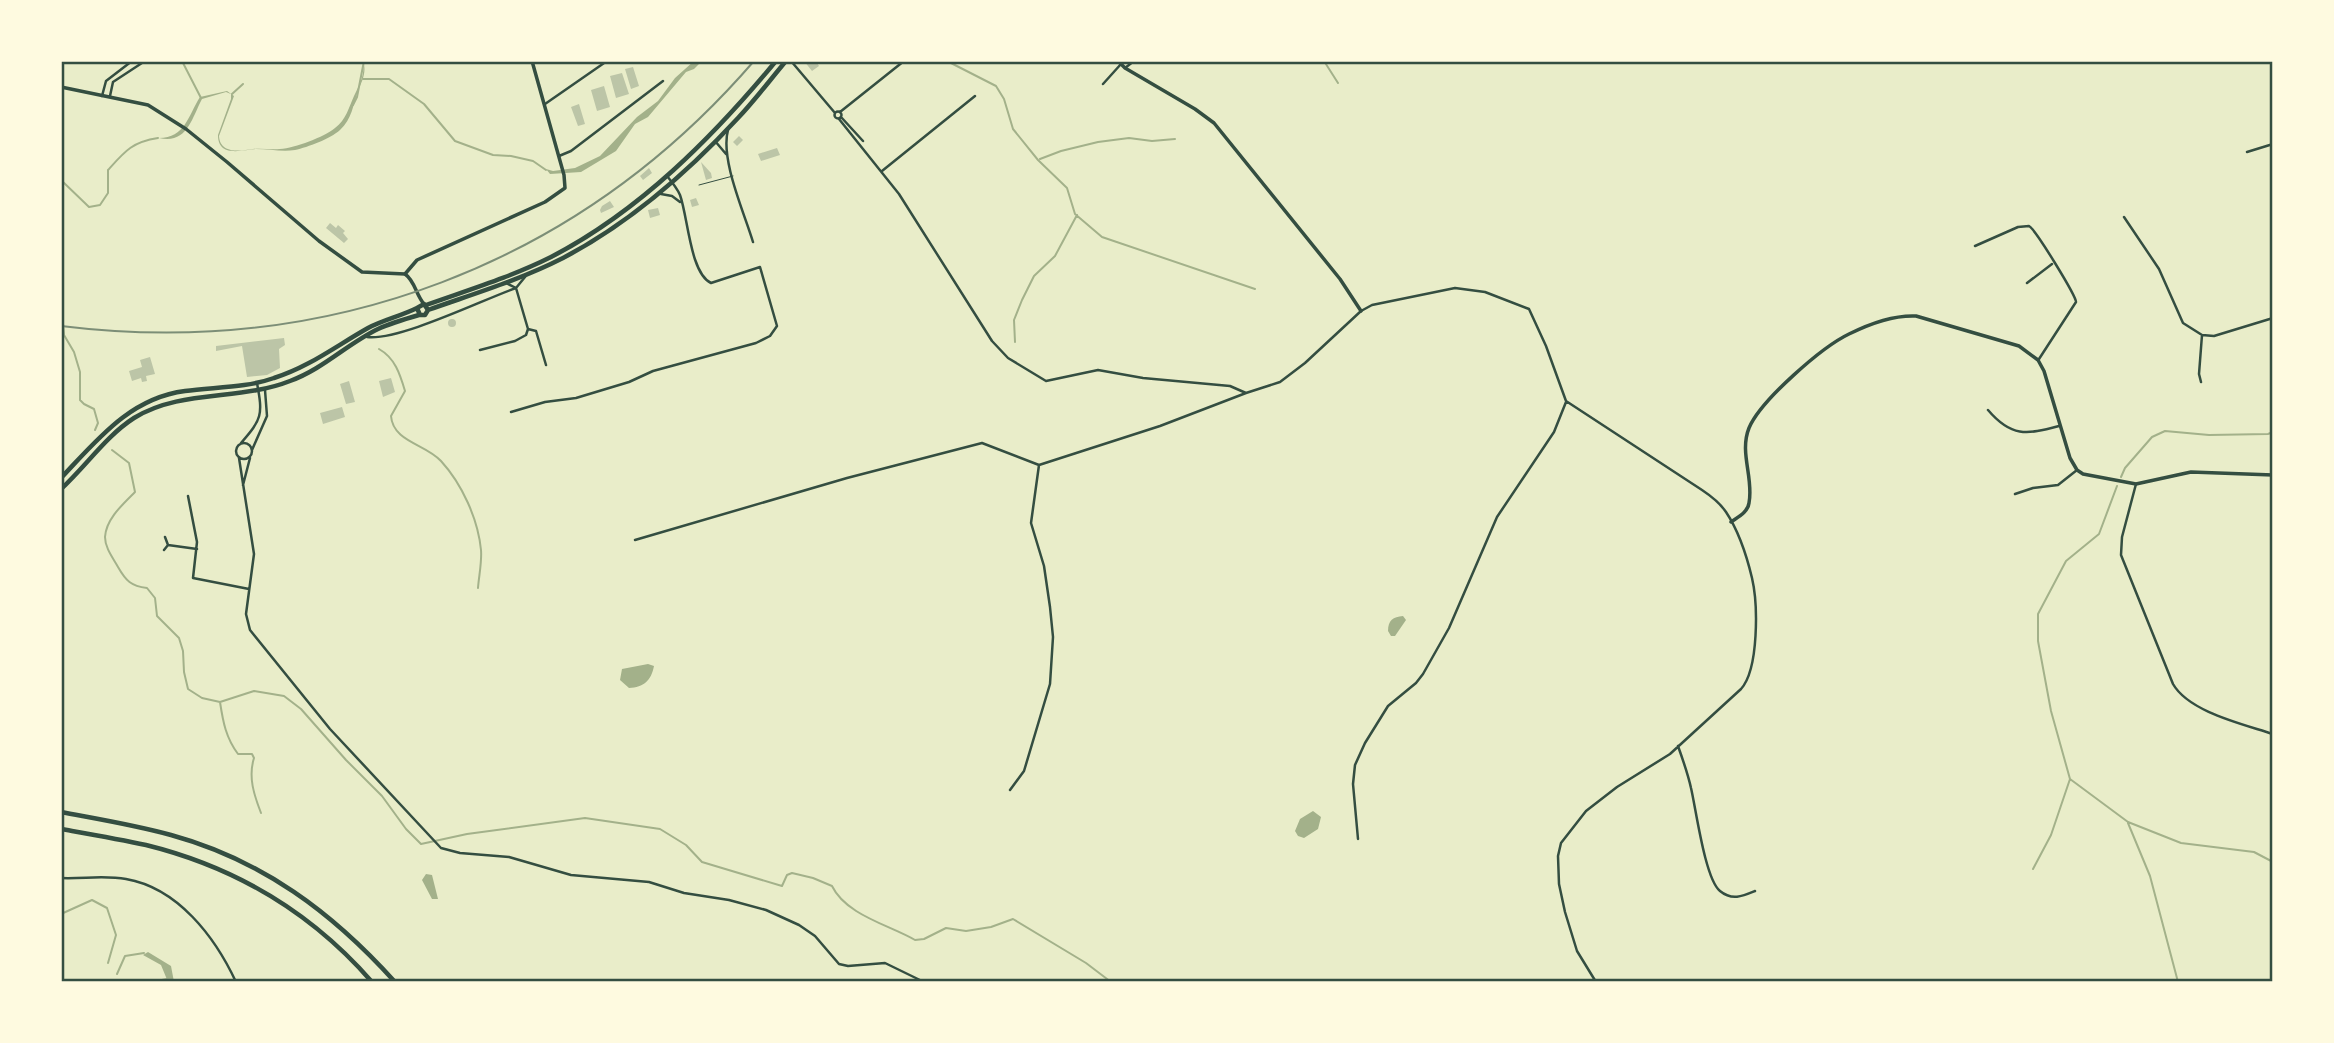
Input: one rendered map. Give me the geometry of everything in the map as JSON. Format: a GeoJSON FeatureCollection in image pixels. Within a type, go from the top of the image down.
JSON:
{"type":"FeatureCollection","features":[{"type":"Feature","properties":{"kind":"main road"},"geometry":{"type":"LineString","coordinates":[[61,478],[111,426],[143,404],[178,393],[257,383],[306,366],[367,329],[507,276],[557,254],[612,218],[667,175],[716,131],[776,61]]}},
{"type":"Feature","properties":{"kind":"main road"},"geometry":{"type":"LineString","coordinates":[[423,307],[530,273],[600,237],[656,194],[729,128],[789,61]]}},
{"type":"Feature","properties":{"kind":"main road"},"geometry":{"type":"LineString","coordinates":[[61,489],[109,439],[147,411],[179,401],[265,389],[312,371],[385,326],[420,314],[425,315],[423,307]]}},
{"type":"Feature","properties":{"kind":"main road"},"geometry":{"type":"LineString","coordinates":[[420,314],[423,307]]}},
{"type":"Feature","properties":{"kind":"main road"},"geometry":{"type":"LineString","coordinates":[[61,812],[131,824],[219,850],[312,902],[367,950],[395,982]]}},
{"type":"Feature","properties":{"kind":"main road"},"geometry":{"type":"LineString","coordinates":[[61,829],[145,845],[237,876],[314,925],[372,982]]}},
{"type":"Feature","properties":{"kind":"street"},"geometry":{"type":"LineString","coordinates":[[102,96],[106,81],[132,61]]}},
{"type":"Feature","properties":{"kind":"street"},"geometry":{"type":"LineString","coordinates":[[110,97],[113,82],[145,61]]}},
{"type":"Feature","properties":{"kind":"street"},"geometry":{"type":"LineString","coordinates":[[405,274],[417,260],[545,202],[565,188],[562,167],[532,61]]}},
{"type":"Feature","properties":{"kind":"street"},"geometry":{"type":"LineString","coordinates":[[545,104],[607,61]]}},
{"type":"Feature","properties":{"kind":"street"},"geometry":{"type":"LineString","coordinates":[[789,61],[835,113],[835,117],[840,116],[904,61]]}},
{"type":"Feature","properties":{"kind":"street"},"geometry":{"type":"LineString","coordinates":[[1125,68],[1134,61]]}},
{"type":"Feature","properties":{"kind":"street"},"geometry":{"type":"LineString","coordinates":[[1103,84],[1119,63],[1214,123],[1340,279],[1361,311]]}},
{"type":"Feature","properties":{"kind":"street"},"geometry":{"type":"LineString","coordinates":[[559,156],[571,151],[663,81]]}},
{"type":"Feature","properties":{"kind":"street"},"geometry":{"type":"LineString","coordinates":[[61,87],[148,105],[164,114],[197,138],[319,241],[362,272],[405,274],[412,281],[423,307]]}},
{"type":"Feature","properties":{"kind":"street"},"geometry":{"type":"LineString","coordinates":[[882,172],[975,96]]}},
{"type":"Feature","properties":{"kind":"street"},"geometry":{"type":"LineString","coordinates":[[835,113],[863,141]]}},
{"type":"Feature","properties":{"kind":"street"},"geometry":{"type":"LineString","coordinates":[[840,116],[899,194],[992,341],[1008,358],[1046,381],[1098,370],[1143,378],[1230,386],[1245,393]]}},
{"type":"Feature","properties":{"kind":"street"},"geometry":{"type":"LineString","coordinates":[[729,128],[726,142],[730,164],[753,242]]}},
{"type":"Feature","properties":{"kind":"street"},"geometry":{"type":"LineString","coordinates":[[715,141],[724,150],[730,164]]}},
{"type":"Feature","properties":{"kind":"street"},"geometry":{"type":"LineString","coordinates":[[2247,152],[2273,144]]}},
{"type":"Feature","properties":{"kind":"street"},"geometry":{"type":"LineString","coordinates":[[511,412],[545,402],[576,398],[653,372],[757,343],[770,336],[777,326],[760,267],[711,283],[704,278],[697,264],[683,205],[667,175]]}},
{"type":"Feature","properties":{"kind":"street"},"geometry":{"type":"LineString","coordinates":[[656,194],[668,195],[683,205]]}},
{"type":"Feature","properties":{"kind":"street"},"geometry":{"type":"LineString","coordinates":[[2124,217],[2159,270],[2183,323],[2202,335],[2214,336],[2273,318]]}},
{"type":"Feature","properties":{"kind":"street"},"geometry":{"type":"LineString","coordinates":[[1975,246],[2018,227],[2029,226],[2038,234],[2077,299],[2038,360]]}},
{"type":"Feature","properties":{"kind":"street"},"geometry":{"type":"LineString","coordinates":[[2026,283],[2053,263]]}},
{"type":"Feature","properties":{"kind":"street"},"geometry":{"type":"LineString","coordinates":[[365,337],[376,338],[426,324],[516,288],[530,273]]}},
{"type":"Feature","properties":{"kind":"street"},"geometry":{"type":"LineString","coordinates":[[503,283],[516,288]]}},
{"type":"Feature","properties":{"kind":"street"},"geometry":{"type":"LineString","coordinates":[[480,350],[515,341],[526,335],[528,329],[516,288]]}},
{"type":"Feature","properties":{"kind":"street"},"geometry":{"type":"LineString","coordinates":[[635,540],[982,443],[1039,465],[1160,426],[1280,382],[1305,363],[1361,311],[1372,306],[1455,288],[1485,292],[1523,306],[1528,309],[1536,324],[1566,401],[1702,490],[1721,506],[1731,522],[1753,581],[1755,615],[1748,681],[1678,746],[1586,811],[1561,844],[1558,856],[1559,884],[1564,912],[1577,951],[1596,982]]}},
{"type":"Feature","properties":{"kind":"street"},"geometry":{"type":"LineString","coordinates":[[1731,522],[1741,515],[1749,503],[1746,440],[1749,428],[1759,412],[1783,385],[1846,335],[1895,317],[1916,316],[2020,346],[2038,360],[2046,376],[2070,457],[2077,470],[2083,474],[2136,484],[2191,472],[2273,475]]}},
{"type":"Feature","properties":{"kind":"street"},"geometry":{"type":"LineString","coordinates":[[528,329],[536,331],[546,365]]}},
{"type":"Feature","properties":{"kind":"street"},"geometry":{"type":"LineString","coordinates":[[2201,382],[2199,374],[2202,335]]}},
{"type":"Feature","properties":{"kind":"street"},"geometry":{"type":"LineString","coordinates":[[243,489],[252,450],[267,416],[263,381]]}},
{"type":"Feature","properties":{"kind":"street"},"geometry":{"type":"LineString","coordinates":[[257,383],[261,406],[258,423],[236,449],[254,554],[246,614],[251,632],[330,729],[441,848],[460,853],[509,857],[571,875],[649,882],[684,893],[729,900],[766,910],[799,925],[815,936],[839,964],[848,966],[885,962],[924,982]]}},
{"type":"Feature","properties":{"kind":"street"},"geometry":{"type":"LineString","coordinates":[[1358,839],[1353,784],[1355,765],[1365,743],[1388,706],[1423,674],[1449,628],[1497,517],[1553,432],[1566,401]]}},
{"type":"Feature","properties":{"kind":"street"},"geometry":{"type":"LineString","coordinates":[[1988,410],[2000,424],[2011,431],[2024,433],[2061,426]]}},
{"type":"Feature","properties":{"kind":"street"},"geometry":{"type":"LineString","coordinates":[[242,443],[250,445],[252,450]]}},
{"type":"Feature","properties":{"kind":"street"},"geometry":{"type":"LineString","coordinates":[[239,458],[247,459],[251,456]]}},
{"type":"Feature","properties":{"kind":"street"},"geometry":{"type":"LineString","coordinates":[[1010,790],[1024,771],[1051,672],[1053,637],[1050,607],[1044,566],[1031,523],[1039,465]]}},
{"type":"Feature","properties":{"kind":"street"},"geometry":{"type":"LineString","coordinates":[[2015,494],[2033,488],[2058,485],[2077,470]]}},
{"type":"Feature","properties":{"kind":"street"},"geometry":{"type":"LineString","coordinates":[[2136,484],[2122,537],[2121,555],[2173,684],[2178,693],[2207,710],[2273,734]]}},
{"type":"Feature","properties":{"kind":"street"},"geometry":{"type":"LineString","coordinates":[[188,496],[197,549],[193,578],[249,589]]}},
{"type":"Feature","properties":{"kind":"street"},"geometry":{"type":"LineString","coordinates":[[164,537],[168,544]]}},
{"type":"Feature","properties":{"kind":"street"},"geometry":{"type":"LineString","coordinates":[[168,544],[197,549]]}},
{"type":"Feature","properties":{"kind":"street"},"geometry":{"type":"LineString","coordinates":[[164,550],[168,544]]}},
{"type":"Feature","properties":{"kind":"street"},"geometry":{"type":"LineString","coordinates":[[1678,746],[1716,887],[1724,894],[1734,897],[1755,891]]}},
{"type":"Feature","properties":{"kind":"street"},"geometry":{"type":"LineString","coordinates":[[61,878],[108,877],[127,879],[149,886],[179,905],[197,921],[219,948],[236,982]]}},
{"type":"Feature","properties":{"kind":"lane"},"geometry":{"type":"LineString","coordinates":[[699,185],[733,176]]}},
{"type":"Feature","properties":{"kind":"shaded area"},"geometry":{"type":"Polygon","coordinates":[[[363,61],[364,76],[352,112],[336,133],[312,145],[290,151],[256,149],[293,147],[330,131],[339,125],[347,113],[362,79],[363,61]]]}},
{"type":"Feature","properties":{"kind":"shaded area"},"geometry":{"type":"Polygon","coordinates":[[[694,61],[702,61],[686,72],[648,117],[635,124],[616,151],[581,172],[550,174],[546,169],[553,171],[575,168],[600,156],[637,117],[658,101],[675,78],[694,61]]]}},
{"type":"Feature","properties":{"kind":"shaded area"},"geometry":{"type":"Polygon","coordinates":[[[227,91],[234,96],[219,136],[220,142],[227,149],[237,151],[226,150],[219,142],[218,135],[231,99],[231,94],[226,92],[202,99],[182,134],[168,139],[159,138],[175,134],[185,125],[200,97],[227,91]]]}},
{"type":"Feature","properties":{"kind":"shaded area"},"geometry":{"type":"Polygon","coordinates":[[[1403,616],[1406,620],[1395,636],[1391,636],[1388,631],[1390,622],[1403,616]]]}},
{"type":"Feature","properties":{"kind":"shaded area"},"geometry":{"type":"Polygon","coordinates":[[[648,664],[654,666],[653,671],[643,685],[629,688],[620,680],[622,669],[648,664]]]}},
{"type":"Feature","properties":{"kind":"shaded area"},"geometry":{"type":"Polygon","coordinates":[[[1313,811],[1321,817],[1318,829],[1304,838],[1298,836],[1295,831],[1300,819],[1313,811]]]}},
{"type":"Feature","properties":{"kind":"shaded area"},"geometry":{"type":"Polygon","coordinates":[[[426,874],[432,875],[438,899],[432,899],[422,880],[426,874]]]}},
{"type":"Feature","properties":{"kind":"shaded area"},"geometry":{"type":"Polygon","coordinates":[[[148,952],[171,966],[174,982],[168,982],[161,965],[143,955],[148,952]]]}},
{"type":"Feature","properties":{"kind":"building"},"geometry":{"type":"Polygon","coordinates":[[[804,61],[816,61],[819,66],[812,71],[804,61]]]}},
{"type":"Feature","properties":{"kind":"building"},"geometry":{"type":"Polygon","coordinates":[[[633,67],[639,86],[631,89],[625,69],[633,67]]]}},
{"type":"Feature","properties":{"kind":"building"},"geometry":{"type":"Polygon","coordinates":[[[622,73],[629,94],[616,98],[610,76],[622,73]]]}},
{"type":"Feature","properties":{"kind":"building"},"geometry":{"type":"Polygon","coordinates":[[[604,86],[610,107],[597,111],[591,90],[604,86]]]}},
{"type":"Feature","properties":{"kind":"building"},"geometry":{"type":"Polygon","coordinates":[[[579,104],[585,124],[578,126],[571,107],[579,104]]]}},
{"type":"Feature","properties":{"kind":"building"},"geometry":{"type":"Polygon","coordinates":[[[739,136],[743,140],[737,146],[733,142],[739,136]]]}},
{"type":"Feature","properties":{"kind":"building"},"geometry":{"type":"Polygon","coordinates":[[[777,148],[780,155],[761,161],[758,154],[777,148]]]}},
{"type":"Feature","properties":{"kind":"building"},"geometry":{"type":"Polygon","coordinates":[[[701,162],[711,173],[712,178],[706,180],[701,162]]]}},
{"type":"Feature","properties":{"kind":"building"},"geometry":{"type":"Polygon","coordinates":[[[649,168],[652,173],[643,180],[640,176],[649,168]]]}},
{"type":"Feature","properties":{"kind":"building"},"geometry":{"type":"Polygon","coordinates":[[[696,198],[699,205],[692,207],[690,200],[696,198]]]}},
{"type":"Feature","properties":{"kind":"building"},"geometry":{"type":"Polygon","coordinates":[[[610,201],[614,207],[601,213],[602,206],[610,201]]]}},
{"type":"Feature","properties":{"kind":"building"},"geometry":{"type":"Polygon","coordinates":[[[658,208],[660,215],[650,218],[648,210],[658,208]]]}},
{"type":"Feature","properties":{"kind":"building"},"geometry":{"type":"Polygon","coordinates":[[[330,223],[345,231],[343,233],[348,239],[344,243],[326,228],[330,223]]]}},
{"type":"Feature","properties":{"kind":"building"},"geometry":{"type":"Polygon","coordinates":[[[452,319],[456,323],[452,327],[448,323],[452,319]]]}},
{"type":"Feature","properties":{"kind":"building"},"geometry":{"type":"Polygon","coordinates":[[[284,338],[285,345],[279,349],[280,368],[267,375],[247,377],[242,346],[216,351],[216,346],[284,338]]]}},
{"type":"Feature","properties":{"kind":"building"},"geometry":{"type":"Polygon","coordinates":[[[150,357],[155,374],[146,376],[147,381],[142,382],[141,378],[132,381],[129,371],[142,367],[140,360],[150,357]]]}},
{"type":"Feature","properties":{"kind":"building"},"geometry":{"type":"Polygon","coordinates":[[[391,378],[395,392],[383,397],[379,381],[391,378]]]}},
{"type":"Feature","properties":{"kind":"building"},"geometry":{"type":"Polygon","coordinates":[[[349,381],[355,402],[346,404],[340,384],[349,381]]]}},
{"type":"Feature","properties":{"kind":"building"},"geometry":{"type":"Polygon","coordinates":[[[342,407],[345,417],[323,424],[320,413],[342,407]]]}},
{"type":"Feature","properties":{"kind":"waterway"},"geometry":{"type":"LineString","coordinates":[[182,61],[201,98]]}},
{"type":"Feature","properties":{"kind":"waterway"},"geometry":{"type":"LineString","coordinates":[[353,105],[364,61]]}},
{"type":"Feature","properties":{"kind":"waterway"},"geometry":{"type":"LineString","coordinates":[[947,61],[996,86],[1004,99],[1013,129],[1038,160],[1067,188],[1075,214],[1102,237],[1255,289]]}},
{"type":"Feature","properties":{"kind":"waterway"},"geometry":{"type":"LineString","coordinates":[[1324,61],[1338,83]]}},
{"type":"Feature","properties":{"kind":"waterway"},"geometry":{"type":"LineString","coordinates":[[363,79],[389,79],[424,104],[455,141],[493,155],[533,161],[546,170]]}},
{"type":"Feature","properties":{"kind":"waterway"},"geometry":{"type":"LineString","coordinates":[[232,94],[243,84]]}},
{"type":"Feature","properties":{"kind":"waterway"},"geometry":{"type":"LineString","coordinates":[[61,180],[89,207],[100,205],[108,193],[108,170],[130,148],[158,138]]}},
{"type":"Feature","properties":{"kind":"waterway"},"geometry":{"type":"LineString","coordinates":[[1040,159],[1098,142],[1129,138],[1152,141],[1175,139]]}},
{"type":"Feature","properties":{"kind":"waterway"},"geometry":{"type":"LineString","coordinates":[[1015,342],[1014,320],[1022,300],[1034,276],[1055,256],[1077,215]]}},
{"type":"Feature","properties":{"kind":"waterway"},"geometry":{"type":"LineString","coordinates":[[61,300],[64,335],[74,352],[80,372],[80,400],[94,409],[98,423],[95,430]]}},
{"type":"Feature","properties":{"kind":"waterway"},"geometry":{"type":"LineString","coordinates":[[379,349],[393,362],[405,391],[391,416],[393,425],[404,437],[441,461],[468,502],[481,550],[478,588]]}},
{"type":"Feature","properties":{"kind":"waterway"},"geometry":{"type":"LineString","coordinates":[[2121,477],[2125,468],[2152,437],[2165,431],[2209,435],[2273,432]]}},
{"type":"Feature","properties":{"kind":"waterway"},"geometry":{"type":"LineString","coordinates":[[112,450],[129,463],[135,492],[108,524],[106,545],[126,579],[137,586],[147,588],[155,598],[157,616],[179,638],[188,689],[202,698],[220,702],[254,691],[284,696],[301,709],[382,796],[406,829],[421,844],[467,834],[585,818],[660,829],[686,845],[702,862],[782,886],[787,875],[792,873],[832,886],[847,905],[915,940],[924,939],[946,928],[966,931],[991,927],[1013,919],[1086,963],[1111,982]]}},
{"type":"Feature","properties":{"kind":"waterway"},"geometry":{"type":"LineString","coordinates":[[2117,486],[2099,534],[2066,561],[2038,614],[2038,641],[2051,711],[2070,779],[2128,822],[2181,843],[2254,852],[2273,862]]}},
{"type":"Feature","properties":{"kind":"waterway"},"geometry":{"type":"LineString","coordinates":[[220,702],[226,730],[234,748],[238,754],[252,754],[254,758],[252,779],[261,813]]}},
{"type":"Feature","properties":{"kind":"waterway"},"geometry":{"type":"LineString","coordinates":[[2033,869],[2051,835],[2070,779]]}},
{"type":"Feature","properties":{"kind":"waterway"},"geometry":{"type":"LineString","coordinates":[[2128,823],[2150,876],[2178,982]]}},
{"type":"Feature","properties":{"kind":"waterway"},"geometry":{"type":"LineString","coordinates":[[61,914],[92,900],[107,908],[116,935],[108,963]]}},
{"type":"Feature","properties":{"kind":"waterway"},"geometry":{"type":"LineString","coordinates":[[117,974],[125,956],[144,953]]}},
{"type":"Feature","properties":{"kind":"waterway"},"geometry":{"type":"LineString","coordinates":[[151,982],[167,979]]}},
{"type":"Feature","properties":{"kind":"railway"},"geometry":{"type":"LineString","coordinates":[[61,326],[160,332],[257,327],[351,310],[442,282],[528,243],[609,193],[685,132],[754,61]]}}]}
